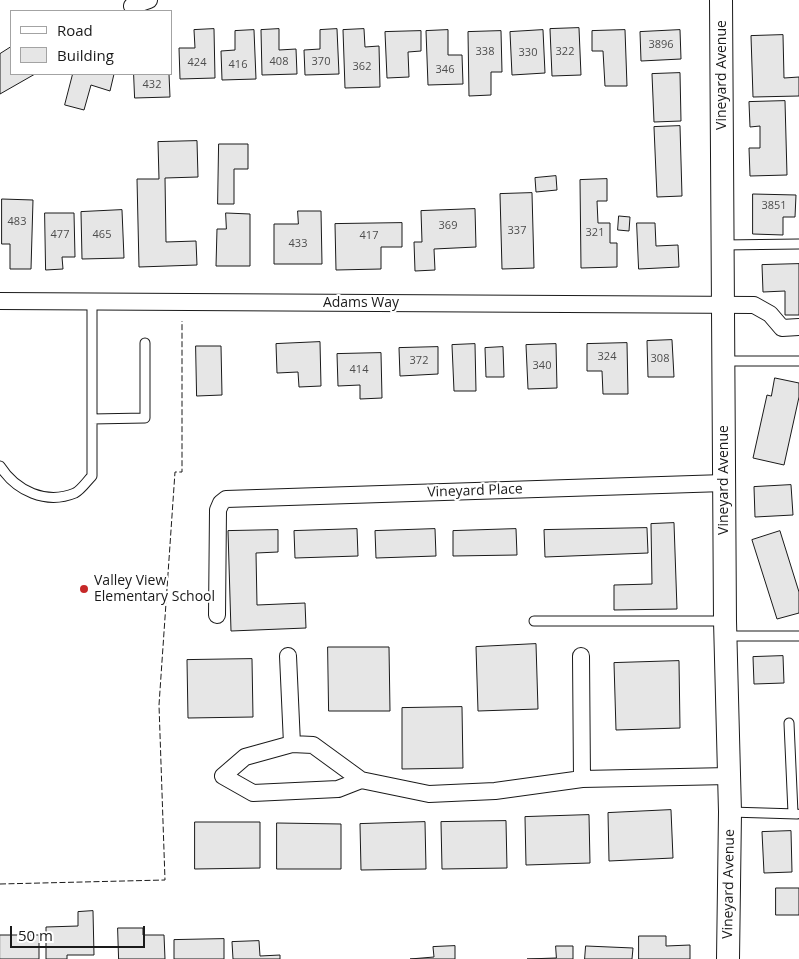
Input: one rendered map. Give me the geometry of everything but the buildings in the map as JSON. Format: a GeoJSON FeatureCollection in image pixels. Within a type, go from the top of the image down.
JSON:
{"type":"FeatureCollection","features":[{"type":"Feature","properties":{"kind":"street"},"geometry":{"type":"LineString","coordinates":[[132,6],[149,0]]}},
{"type":"Feature","properties":{"kind":"street","name":"Vineyard Avenue"},"geometry":{"type":"LineString","coordinates":[[721,0],[725,628],[730,812],[728,959]]}},
{"type":"Feature","properties":{"kind":"street","name":"Adams Way"},"geometry":{"type":"LineString","coordinates":[[0,301],[754,305],[770,314],[782,328],[799,327]]}},
{"type":"Feature","properties":{"kind":"street","name":"Vineyard Place"},"geometry":{"type":"LineString","coordinates":[[216,615],[218,510],[226,499],[724,483]]}},
{"type":"Feature","properties":{"kind":"street"},"geometry":{"type":"LineString","coordinates":[[288,656],[292,744]]}},
{"type":"Feature","properties":{"kind":"street"},"geometry":{"type":"LineString","coordinates":[[581,656],[582,779]]}},
{"type":"Feature","properties":{"kind":"street"},"geometry":{"type":"LineString","coordinates":[[361,780],[338,789],[253,793],[223,776],[245,757],[292,744],[313,745],[361,780],[429,794],[495,791],[582,779],[729,776]]}},
{"type":"Feature","properties":{"kind":"lane"},"geometry":{"type":"LineString","coordinates":[[722,245],[799,244]]}},
{"type":"Feature","properties":{"kind":"lane"},"geometry":{"type":"LineString","coordinates":[[1,471],[26,491],[52,498],[76,492],[92,476],[92,301]]}},
{"type":"Feature","properties":{"kind":"lane"},"geometry":{"type":"LineString","coordinates":[[92,419],[145,418],[145,343]]}},
{"type":"Feature","properties":{"kind":"lane"},"geometry":{"type":"LineString","coordinates":[[723,361],[799,361]]}},
{"type":"Feature","properties":{"kind":"lane"},"geometry":{"type":"LineString","coordinates":[[534,621],[725,628],[799,636]]}},
{"type":"Feature","properties":{"kind":"lane"},"geometry":{"type":"LineString","coordinates":[[730,812],[796,814],[789,723]]}},
{"type":"Feature","properties":{"kind":"fence"},"geometry":{"type":"LineString","coordinates":[[0,884],[165,880],[159,705],[175,472],[182,472],[182,321]]}},
{"type":"Feature","properties":{"kind":"place","name":"Valley View Elementary School"},"geometry":{"type":"Point","coordinates":[84,589]}}]}
